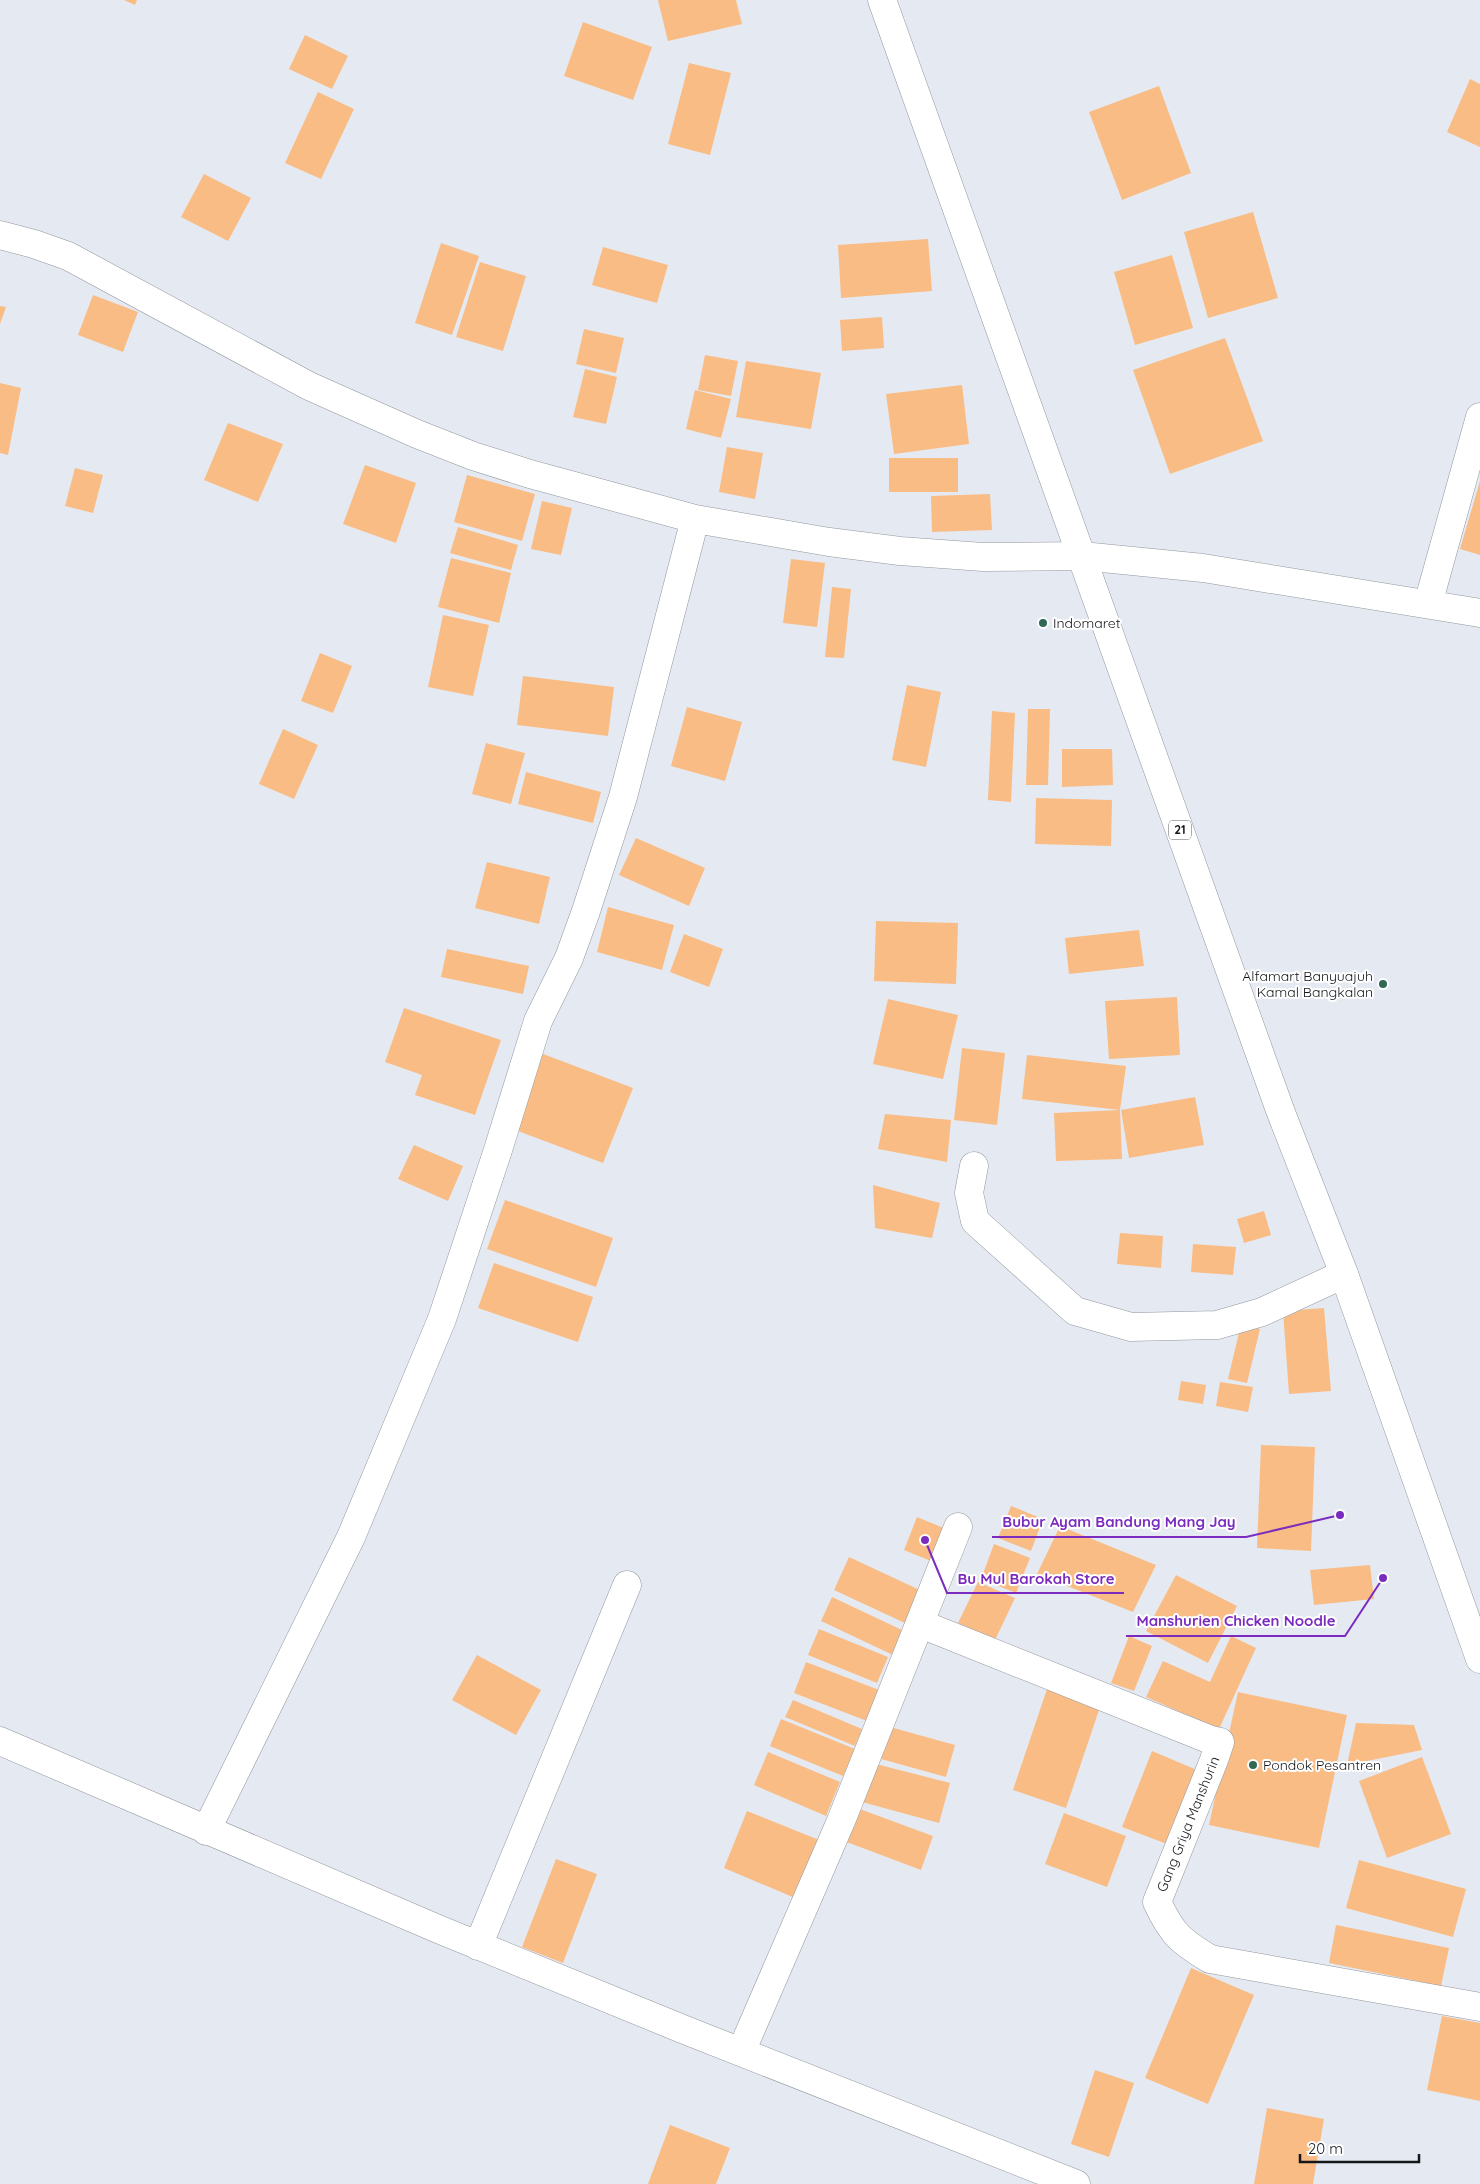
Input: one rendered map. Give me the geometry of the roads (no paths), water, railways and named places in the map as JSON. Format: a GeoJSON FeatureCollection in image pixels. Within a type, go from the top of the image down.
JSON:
{"type":"FeatureCollection","features":[{"type":"Feature","properties":{"kind":"main road","name":"21"},"geometry":{"type":"LineString","coordinates":[[882,0],[1280,1110],[1344,1274],[1480,1659]]}},
{"type":"Feature","properties":{"kind":"main road"},"geometry":{"type":"LineString","coordinates":[[0,235],[68,256],[293,378],[417,434],[473,456],[530,474],[695,519],[829,542],[900,551],[982,556],[1082,556],[1203,568],[1480,614]]}},
{"type":"Feature","properties":{"kind":"main road"},"geometry":{"type":"LineString","coordinates":[[1428,604],[1480,418]]}},
{"type":"Feature","properties":{"kind":"main road"},"geometry":{"type":"LineString","coordinates":[[206,1830],[351,1537],[442,1319],[500,1144],[538,1021],[569,958],[624,797],[695,519]]}},
{"type":"Feature","properties":{"kind":"main road"},"geometry":{"type":"LineString","coordinates":[[974,1166],[970,1193],[975,1221],[1075,1311],[1131,1327],[1217,1325],[1262,1312],[1344,1274]]}},
{"type":"Feature","properties":{"kind":"main road"},"geometry":{"type":"LineString","coordinates":[[741,2052],[841,1821],[958,1527]]}},
{"type":"Feature","properties":{"kind":"main road"},"geometry":{"type":"LineString","coordinates":[[478,1946],[627,1585]]}},
{"type":"Feature","properties":{"kind":"main road","name":"Gang Griya Manshurin"},"geometry":{"type":"LineString","coordinates":[[920,1624],[1220,1742],[1157,1902],[1169,1927],[1184,1944],[1210,1959],[1480,2007]]}},
{"type":"Feature","properties":{"kind":"main road"},"geometry":{"type":"LineString","coordinates":[[0,1741],[478,1946],[1076,2184]]}},
{"type":"Feature","properties":{"kind":"place","name":"Indomaret"},"geometry":{"type":"Point","coordinates":[1043,623]}},
{"type":"Feature","properties":{"kind":"place","name":"Alfamart Banyuajuh Kamal Bangkalan"},"geometry":{"type":"Point","coordinates":[1383,984]}},
{"type":"Feature","properties":{"kind":"place","name":"Bubur Ayam Bandung Mang Jay"},"geometry":{"type":"Point","coordinates":[1340,1515]}},
{"type":"Feature","properties":{"kind":"place","name":"Bu Mul Barokah Store"},"geometry":{"type":"Point","coordinates":[925,1540]}},
{"type":"Feature","properties":{"kind":"place","name":"Manshurien Chicken Noodle"},"geometry":{"type":"Point","coordinates":[1383,1578]}},
{"type":"Feature","properties":{"kind":"place","name":"Pondok Pesantren"},"geometry":{"type":"Point","coordinates":[1253,1765]}}]}
